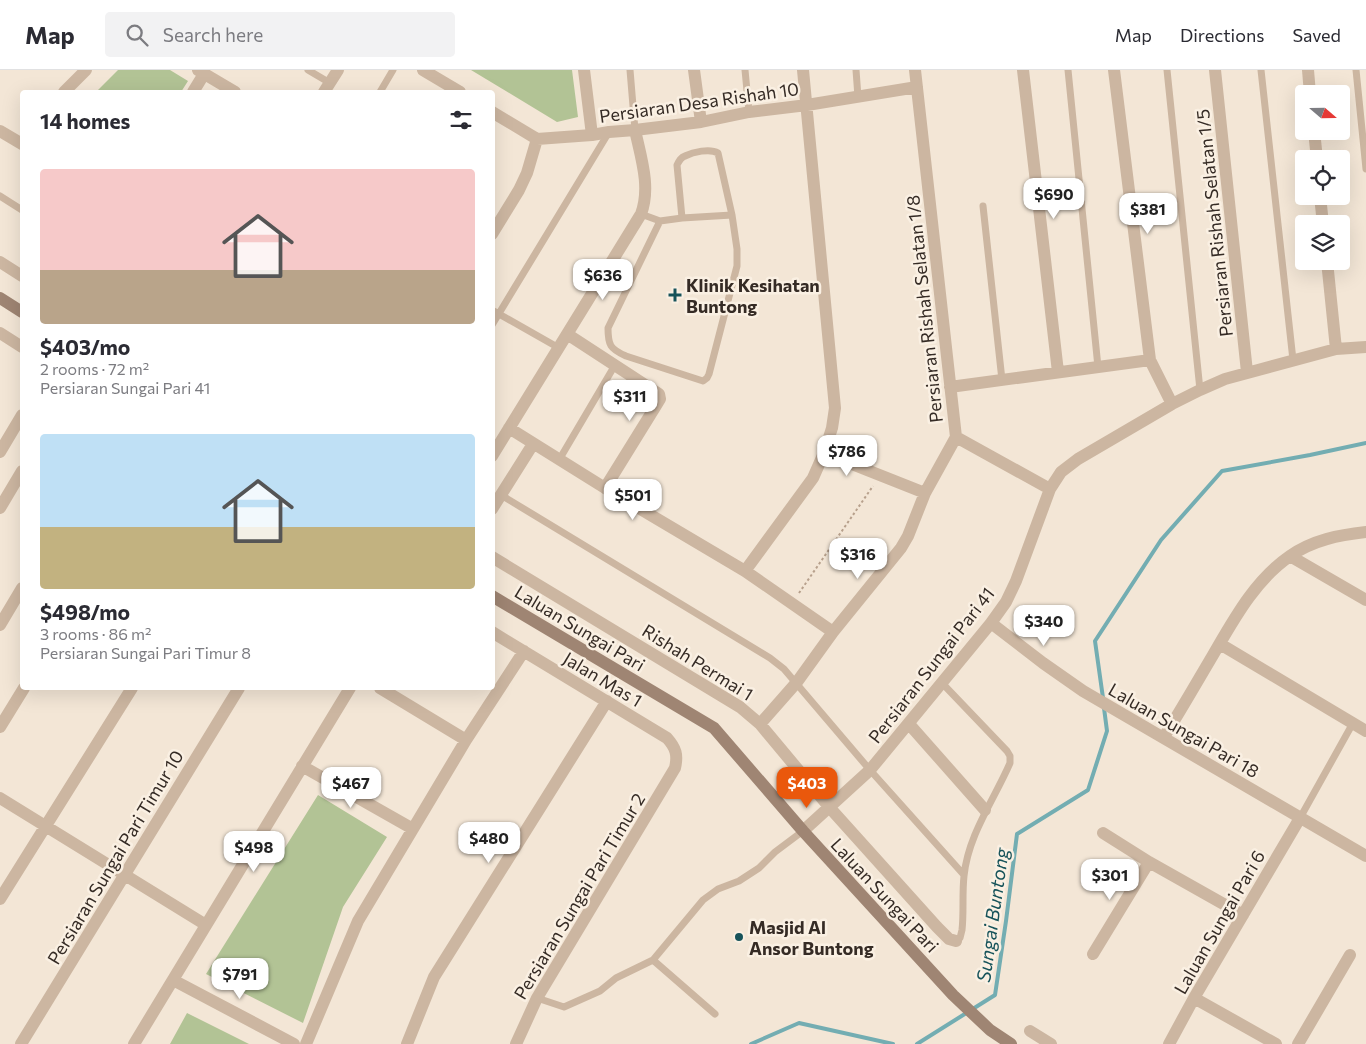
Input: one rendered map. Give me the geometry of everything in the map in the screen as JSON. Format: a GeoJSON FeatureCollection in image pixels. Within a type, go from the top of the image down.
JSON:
{"type":"FeatureCollection","features":[{"type":"Feature","properties":{"kind":"main road"},"geometry":{"type":"LineString","coordinates":[[0,298],[20,311]]}},
{"type":"Feature","properties":{"kind":"main road","name":"Laluan Sungai Pari"},"geometry":{"type":"LineString","coordinates":[[495,598],[714,728],[803,832],[953,995],[990,1030],[1011,1044]]}},
{"type":"Feature","properties":{"kind":"street"},"geometry":{"type":"LineString","coordinates":[[66,90],[86,70]]}},
{"type":"Feature","properties":{"kind":"street"},"geometry":{"type":"LineString","coordinates":[[327,88],[338,70]]}},
{"type":"Feature","properties":{"kind":"street"},"geometry":{"type":"LineString","coordinates":[[423,70],[453,90]]}},
{"type":"Feature","properties":{"kind":"street"},"geometry":{"type":"LineString","coordinates":[[584,70],[592,135]]}},
{"type":"Feature","properties":{"kind":"street"},"geometry":{"type":"LineString","coordinates":[[694,70],[701,122]]}},
{"type":"Feature","properties":{"kind":"street"},"geometry":{"type":"LineString","coordinates":[[745,571],[813,478],[824,454],[832,428],[835,408],[803,70]]}},
{"type":"Feature","properties":{"kind":"street","name":"Persiaran Rishah Selatan 1/8"},"geometry":{"type":"LineString","coordinates":[[915,70],[956,437],[1050,489]]}},
{"type":"Feature","properties":{"kind":"street"},"geometry":{"type":"LineString","coordinates":[[1023,70],[1058,372]]}},
{"type":"Feature","properties":{"kind":"street"},"geometry":{"type":"LineString","coordinates":[[1114,70],[1150,360],[1172,404]]}},
{"type":"Feature","properties":{"kind":"street","name":"Persiaran Rishah Selatan 1/5"},"geometry":{"type":"LineString","coordinates":[[1215,70],[1247,372]]}},
{"type":"Feature","properties":{"kind":"street"},"geometry":{"type":"LineString","coordinates":[[1308,70],[1309,85]]}},
{"type":"Feature","properties":{"kind":"street"},"geometry":{"type":"LineString","coordinates":[[194,90],[201,72],[232,90]]}},
{"type":"Feature","properties":{"kind":"street","name":"Persiaran Desa Rishah 10"},"geometry":{"type":"LineString","coordinates":[[537,139],[592,135],[701,122],[749,112],[807,105],[917,87]]}},
{"type":"Feature","properties":{"kind":"street"},"geometry":{"type":"LineString","coordinates":[[495,117],[537,139],[527,173],[495,229]]}},
{"type":"Feature","properties":{"kind":"street"},"geometry":{"type":"LineString","coordinates":[[495,451],[641,214],[645,203],[646,190],[636,130]]}},
{"type":"Feature","properties":{"kind":"street"},"geometry":{"type":"LineString","coordinates":[[0,131],[20,140]]}},
{"type":"Feature","properties":{"kind":"street"},"geometry":{"type":"LineString","coordinates":[[0,262],[20,275]]}},
{"type":"Feature","properties":{"kind":"street"},"geometry":{"type":"LineString","coordinates":[[1328,270],[1336,349]]}},
{"type":"Feature","properties":{"kind":"street"},"geometry":{"type":"LineString","coordinates":[[0,333],[20,346]]}},
{"type":"Feature","properties":{"kind":"street"},"geometry":{"type":"LineString","coordinates":[[567,334],[659,394],[660,399],[605,488]]}},
{"type":"Feature","properties":{"kind":"street","name":"Persiaran Sungai Pari 41"},"geometry":{"type":"LineString","coordinates":[[803,832],[870,770],[991,623],[1006,602],[1016,581],[1050,489],[1061,472],[1078,459],[1172,404],[1200,390],[1247,372],[1293,360],[1336,349],[1366,347]]}},
{"type":"Feature","properties":{"kind":"street"},"geometry":{"type":"LineString","coordinates":[[950,387],[1150,360]]}},
{"type":"Feature","properties":{"kind":"street"},"geometry":{"type":"LineString","coordinates":[[0,452],[20,418]]}},
{"type":"Feature","properties":{"kind":"street"},"geometry":{"type":"LineString","coordinates":[[509,428],[605,488],[745,571],[833,632]]}},
{"type":"Feature","properties":{"kind":"street"},"geometry":{"type":"LineString","coordinates":[[760,724],[796,682],[833,632],[901,548],[908,536],[925,493],[956,437]]}},
{"type":"Feature","properties":{"kind":"street"},"geometry":{"type":"LineString","coordinates":[[495,504],[533,444]]}},
{"type":"Feature","properties":{"kind":"street"},"geometry":{"type":"LineString","coordinates":[[824,454],[925,493]]}},
{"type":"Feature","properties":{"kind":"street"},"geometry":{"type":"LineString","coordinates":[[0,508],[20,474]]}},
{"type":"Feature","properties":{"kind":"street"},"geometry":{"type":"LineString","coordinates":[[1164,737],[1243,605],[1265,579],[1290,556],[1312,545],[1336,536],[1366,532]]}},
{"type":"Feature","properties":{"kind":"street"},"geometry":{"type":"LineString","coordinates":[[1290,556],[1366,600]]}},
{"type":"Feature","properties":{"kind":"street","name":"Rishah Permai 1"},"geometry":{"type":"LineString","coordinates":[[495,559],[740,707],[760,724],[830,808],[937,927],[949,939],[956,941]]}},
{"type":"Feature","properties":{"kind":"street"},"geometry":{"type":"LineString","coordinates":[[0,625],[20,591]]}},
{"type":"Feature","properties":{"kind":"street","name":"Laluan Sungai Pari 18"},"geometry":{"type":"LineString","coordinates":[[991,623],[1042,663],[1083,691],[1366,856]]}},
{"type":"Feature","properties":{"kind":"street","name":"Jalan Mas 1"},"geometry":{"type":"LineString","coordinates":[[495,634],[667,738],[674,746],[677,756],[675,768]]}},
{"type":"Feature","properties":{"kind":"street"},"geometry":{"type":"LineString","coordinates":[[1220,644],[1366,731]]}},
{"type":"Feature","properties":{"kind":"street"},"geometry":{"type":"LineString","coordinates":[[306,1044],[358,921],[466,740],[524,650]]}},
{"type":"Feature","properties":{"kind":"street"},"geometry":{"type":"LineString","coordinates":[[0,727],[23,690]]}},
{"type":"Feature","properties":{"kind":"street"},"geometry":{"type":"LineString","coordinates":[[0,899],[131,690]]}},
{"type":"Feature","properties":{"kind":"street","name":"Persiaran Sungai Pari Timur 10"},"geometry":{"type":"LineString","coordinates":[[21,1044],[238,690]]}},
{"type":"Feature","properties":{"kind":"street"},"geometry":{"type":"LineString","coordinates":[[134,1044],[349,690]]}},
{"type":"Feature","properties":{"kind":"street"},"geometry":{"type":"LineString","coordinates":[[383,690],[466,740]]}},
{"type":"Feature","properties":{"kind":"street"},"geometry":{"type":"LineString","coordinates":[[407,1044],[434,977],[607,701]]}},
{"type":"Feature","properties":{"kind":"street"},"geometry":{"type":"LineString","coordinates":[[909,724],[985,810]]}},
{"type":"Feature","properties":{"kind":"street"},"geometry":{"type":"LineString","coordinates":[[302,766],[413,829]]}},
{"type":"Feature","properties":{"kind":"street","name":"Persiaran Sungai Pari Timur 2"},"geometry":{"type":"LineString","coordinates":[[516,1044],[537,998],[675,768]]}},
{"type":"Feature","properties":{"kind":"street"},"geometry":{"type":"LineString","coordinates":[[0,798],[206,925]]}},
{"type":"Feature","properties":{"kind":"street","name":"Laluan Sungai Pari 6"},"geometry":{"type":"LineString","coordinates":[[1169,1044],[1300,818]]}},
{"type":"Feature","properties":{"kind":"street"},"geometry":{"type":"LineString","coordinates":[[1103,833],[1243,915]]}},
{"type":"Feature","properties":{"kind":"street"},"geometry":{"type":"LineString","coordinates":[[1093,954],[1150,862]]}},
{"type":"Feature","properties":{"kind":"street"},"geometry":{"type":"LineString","coordinates":[[1298,1044],[1350,955]]}},
{"type":"Feature","properties":{"kind":"street"},"geometry":{"type":"LineString","coordinates":[[173,980],[294,1044]]}},
{"type":"Feature","properties":{"kind":"street"},"geometry":{"type":"LineString","coordinates":[[1194,998],[1276,1044]]}},
{"type":"Feature","properties":{"kind":"street"},"geometry":{"type":"LineString","coordinates":[[1030,1031],[1051,1044]]}},
{"type":"Feature","properties":{"kind":"lane"},"geometry":{"type":"LineString","coordinates":[[308,70],[327,88]]}},
{"type":"Feature","properties":{"kind":"lane"},"geometry":{"type":"LineString","coordinates":[[381,90],[393,70]]}},
{"type":"Feature","properties":{"kind":"lane"},"geometry":{"type":"LineString","coordinates":[[630,70],[636,130]]}},
{"type":"Feature","properties":{"kind":"lane"},"geometry":{"type":"LineString","coordinates":[[745,70],[749,112]]}},
{"type":"Feature","properties":{"kind":"lane"},"geometry":{"type":"LineString","coordinates":[[856,70],[858,97]]}},
{"type":"Feature","properties":{"kind":"lane"},"geometry":{"type":"LineString","coordinates":[[1068,70],[1098,367]]}},
{"type":"Feature","properties":{"kind":"lane"},"geometry":{"type":"LineString","coordinates":[[1167,70],[1200,390]]}},
{"type":"Feature","properties":{"kind":"lane"},"geometry":{"type":"LineString","coordinates":[[1261,70],[1293,360]]}},
{"type":"Feature","properties":{"kind":"lane"},"geometry":{"type":"LineString","coordinates":[[1356,70],[1366,169]]}},
{"type":"Feature","properties":{"kind":"lane"},"geometry":{"type":"LineString","coordinates":[[495,322],[609,132]]}},
{"type":"Feature","properties":{"kind":"lane"},"geometry":{"type":"LineString","coordinates":[[660,221],[608,328],[608,342],[614,351],[626,356],[702,381],[709,374],[736,266],[737,249],[720,159],[718,153],[714,150],[684,156],[677,165],[682,218]]}},
{"type":"Feature","properties":{"kind":"lane"},"geometry":{"type":"LineString","coordinates":[[0,196],[20,209]]}},
{"type":"Feature","properties":{"kind":"lane"},"geometry":{"type":"LineString","coordinates":[[983,206],[1002,380]]}},
{"type":"Feature","properties":{"kind":"lane"},"geometry":{"type":"LineString","coordinates":[[641,214],[660,221],[732,215]]}},
{"type":"Feature","properties":{"kind":"lane"},"geometry":{"type":"LineString","coordinates":[[495,312],[558,348]]}},
{"type":"Feature","properties":{"kind":"lane"},"geometry":{"type":"LineString","coordinates":[[559,460],[616,365]]}},
{"type":"Feature","properties":{"kind":"lane"},"geometry":{"type":"LineString","coordinates":[[501,495],[770,658],[784,669],[870,770],[964,875]]}},
{"type":"Feature","properties":{"kind":"lane"},"geometry":{"type":"LineString","coordinates":[[942,683],[1010,756],[1010,763],[985,810],[970,851],[964,875],[963,922],[960,938],[956,941]]}},
{"type":"Feature","properties":{"kind":"lane"},"geometry":{"type":"LineString","coordinates":[[1300,818],[1353,723]]}},
{"type":"Feature","properties":{"kind":"lane"},"geometry":{"type":"LineString","coordinates":[[537,998],[564,1007],[600,991],[616,978],[653,960],[703,900],[718,889],[739,881],[759,868],[775,852],[803,832]]}},
{"type":"Feature","properties":{"kind":"lane"},"geometry":{"type":"LineString","coordinates":[[653,960],[714,1014]]}},
{"type":"Feature","properties":{"kind":"path"},"geometry":{"type":"LineString","coordinates":[[792,603],[880,476]]}},
{"type":"Feature","properties":{"kind":"green space"},"geometry":{"type":"Polygon","coordinates":[[[118,70],[170,70],[188,81],[182,90],[98,90],[118,70]]]}},
{"type":"Feature","properties":{"kind":"green space"},"geometry":{"type":"Polygon","coordinates":[[[471,70],[572,70],[578,117],[557,122],[471,70]]]}},
{"type":"Feature","properties":{"kind":"green space"},"geometry":{"type":"Polygon","coordinates":[[[318,795],[387,837],[343,907],[303,1023],[206,974],[318,795]]]}},
{"type":"Feature","properties":{"kind":"green space"},"geometry":{"type":"Polygon","coordinates":[[[187,1013],[249,1044],[170,1044],[187,1013]]]}},
{"type":"Feature","properties":{"kind":"waterway","name":"Sungai Buntong"},"geometry":{"type":"LineString","coordinates":[[1103,698],[1095,641],[1161,540],[1222,471],[1366,443]]}},
{"type":"Feature","properties":{"kind":"waterway","name":"Sungai Buntong"},"geometry":{"type":"LineString","coordinates":[[917,1044],[995,995],[1017,834],[1088,790],[1107,731],[1104,708]]}},
{"type":"Feature","properties":{"kind":"waterway","name":"Sungai Buntong"},"geometry":{"type":"LineString","coordinates":[[751,1044],[799,1023],[893,1044]]}},
{"type":"Feature","properties":{"kind":"place","name":"Klinik Kesihatan Buntong"},"geometry":{"type":"Point","coordinates":[675,295]}},
{"type":"Feature","properties":{"kind":"place","name":"Masjid Al Ansor Buntong"},"geometry":{"type":"Point","coordinates":[739,937]}}]}
